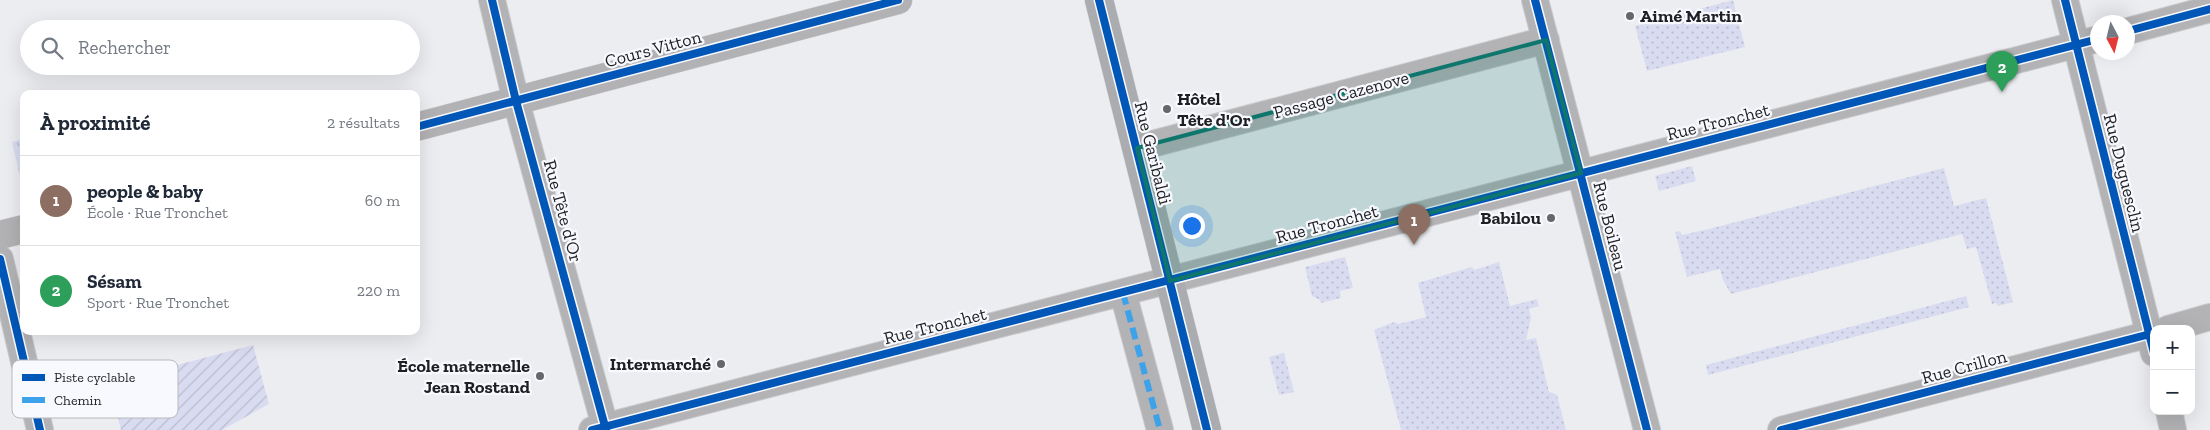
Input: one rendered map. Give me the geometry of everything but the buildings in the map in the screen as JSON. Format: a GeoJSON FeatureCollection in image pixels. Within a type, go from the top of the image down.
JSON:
{"type":"FeatureCollection","features":[{"type":"Feature","properties":{"kind":"main road","name":"Cours Vitton"},"geometry":{"type":"LineString","coordinates":[[420,126],[898,0]]}},
{"type":"Feature","properties":{"kind":"main road","name":"Rue Garibaldi"},"geometry":{"type":"LineString","coordinates":[[1099,0],[1207,430]]}},
{"type":"Feature","properties":{"kind":"main road"},"geometry":{"type":"LineString","coordinates":[[0,235],[20,230]]}},
{"type":"Feature","properties":{"kind":"street","name":"Rue Tête d'Or"},"geometry":{"type":"LineString","coordinates":[[492,0],[516,101],[601,429]]}},
{"type":"Feature","properties":{"kind":"street","name":"Rue Boileau"},"geometry":{"type":"LineString","coordinates":[[1535,0],[1647,430]]}},
{"type":"Feature","properties":{"kind":"street","name":"Rue Duguesclin"},"geometry":{"type":"LineString","coordinates":[[2065,0],[2087,42],[2153,325]]}},
{"type":"Feature","properties":{"kind":"street"},"geometry":{"type":"LineString","coordinates":[[2135,29],[2210,9]]}},
{"type":"Feature","properties":{"kind":"street","name":"Passage Cazenove"},"geometry":{"type":"LineString","coordinates":[[1137,148],[1546,40]]}},
{"type":"Feature","properties":{"kind":"street","name":"Rue Tronchet"},"geometry":{"type":"LineString","coordinates":[[601,429],[2087,42]]}},
{"type":"Feature","properties":{"kind":"street"},"geometry":{"type":"LineString","coordinates":[[0,259],[24,360]]}},
{"type":"Feature","properties":{"kind":"street"},"geometry":{"type":"LineString","coordinates":[[1124,293],[1160,430]]}},
{"type":"Feature","properties":{"kind":"street","name":"Rue Crillon"},"geometry":{"type":"LineString","coordinates":[[2188,325],[2210,317]]}},
{"type":"Feature","properties":{"kind":"street","name":"Rue Crillon"},"geometry":{"type":"LineString","coordinates":[[1782,430],[2150,338]]}},
{"type":"Feature","properties":{"kind":"street"},"geometry":{"type":"LineString","coordinates":[[2169,415],[2173,430]]}},
{"type":"Feature","properties":{"kind":"highlighted area"},"geometry":{"type":"Polygon","coordinates":[[[1546,40],[1581,173],[1170,281],[1137,148],[1546,40]]]}},
{"type":"Feature","properties":{"kind":"green space"},"geometry":{"type":"Polygon","coordinates":[[[1733,0],[1745,47],[1647,71],[1635,26],[1733,0]]]}},
{"type":"Feature","properties":{"kind":"green space"},"geometry":{"type":"Polygon","coordinates":[[[20,140],[20,176],[12,142],[20,140]]]}},
{"type":"Feature","properties":{"kind":"green space"},"geometry":{"type":"Polygon","coordinates":[[[1692,166],[1696,181],[1659,191],[1655,176],[1692,166]]]}},
{"type":"Feature","properties":{"kind":"green space"},"geometry":{"type":"Polygon","coordinates":[[[1944,168],[1954,206],[1986,198],[2013,302],[1998,306],[1996,303],[1992,304],[1976,247],[1967,249],[1962,234],[1731,294],[1723,280],[1720,269],[1687,277],[1675,232],[1680,231],[1682,235],[1709,229],[1944,168]]]}},
{"type":"Feature","properties":{"kind":"green space"},"geometry":{"type":"Polygon","coordinates":[[[1345,257],[1353,288],[1340,291],[1341,298],[1321,303],[1320,300],[1312,296],[1305,267],[1345,257]]]}},
{"type":"Feature","properties":{"kind":"green space"},"geometry":{"type":"Polygon","coordinates":[[[1499,262],[1510,306],[1537,299],[1539,306],[1529,309],[1531,318],[1526,340],[1536,338],[1549,392],[1557,395],[1566,430],[1401,430],[1374,330],[1394,322],[1398,324],[1426,317],[1418,283],[1472,267],[1474,270],[1499,262]]]}},
{"type":"Feature","properties":{"kind":"green space"},"geometry":{"type":"Polygon","coordinates":[[[1966,296],[1969,307],[1708,375],[1706,365],[1966,296]]]}},
{"type":"Feature","properties":{"kind":"green space"},"geometry":{"type":"Polygon","coordinates":[[[253,345],[269,404],[222,430],[121,430],[118,418],[178,418],[178,365],[253,345]]]}},
{"type":"Feature","properties":{"kind":"green space"},"geometry":{"type":"Polygon","coordinates":[[[1284,353],[1294,392],[1279,395],[1269,357],[1284,353]]]}},
{"type":"Feature","properties":{"kind":"marked path"},"geometry":{"type":"LineString","coordinates":[[1123,293],[1160,430]]}},
{"type":"Feature","properties":{"kind":"cycle path"},"geometry":{"type":"LineString","coordinates":[[492,0],[516,101],[606,430]]}},
{"type":"Feature","properties":{"kind":"cycle path"},"geometry":{"type":"LineString","coordinates":[[420,126],[898,0]]}},
{"type":"Feature","properties":{"kind":"cycle path"},"geometry":{"type":"LineString","coordinates":[[1099,0],[1207,430]]}},
{"type":"Feature","properties":{"kind":"cycle path"},"geometry":{"type":"LineString","coordinates":[[1535,0],[1647,430]]}},
{"type":"Feature","properties":{"kind":"cycle path"},"geometry":{"type":"LineString","coordinates":[[2065,0],[2150,337]]}},
{"type":"Feature","properties":{"kind":"cycle path"},"geometry":{"type":"LineString","coordinates":[[2135,29],[2210,9]]}},
{"type":"Feature","properties":{"kind":"cycle path"},"geometry":{"type":"LineString","coordinates":[[592,430],[2090,41]]}},
{"type":"Feature","properties":{"kind":"cycle path"},"geometry":{"type":"LineString","coordinates":[[0,259],[24,360]]}},
{"type":"Feature","properties":{"kind":"cycle path"},"geometry":{"type":"LineString","coordinates":[[1781,430],[2150,334]]}},
{"type":"Feature","properties":{"kind":"cycle path"},"geometry":{"type":"LineString","coordinates":[[37,418],[40,430]]}},
{"type":"Feature","properties":{"kind":"place","name":"Aimé Martin"},"geometry":{"type":"Point","coordinates":[1630,16]}},
{"type":"Feature","properties":{"kind":"place","name":"Sésam"},"geometry":{"type":"Point","coordinates":[2002,92]}},
{"type":"Feature","properties":{"kind":"place","name":"Hôtel Tête d'Or"},"geometry":{"type":"Point","coordinates":[1167,109]}},
{"type":"Feature","properties":{"kind":"place","name":"Babilou"},"geometry":{"type":"Point","coordinates":[1551,218]}},
{"type":"Feature","properties":{"kind":"place","name":"people & baby"},"geometry":{"type":"Point","coordinates":[1414,245]}},
{"type":"Feature","properties":{"kind":"place","name":"Intermarché"},"geometry":{"type":"Point","coordinates":[721,364]}},
{"type":"Feature","properties":{"kind":"place","name":"École maternelle Jean Rostand"},"geometry":{"type":"Point","coordinates":[540,376]}}]}
